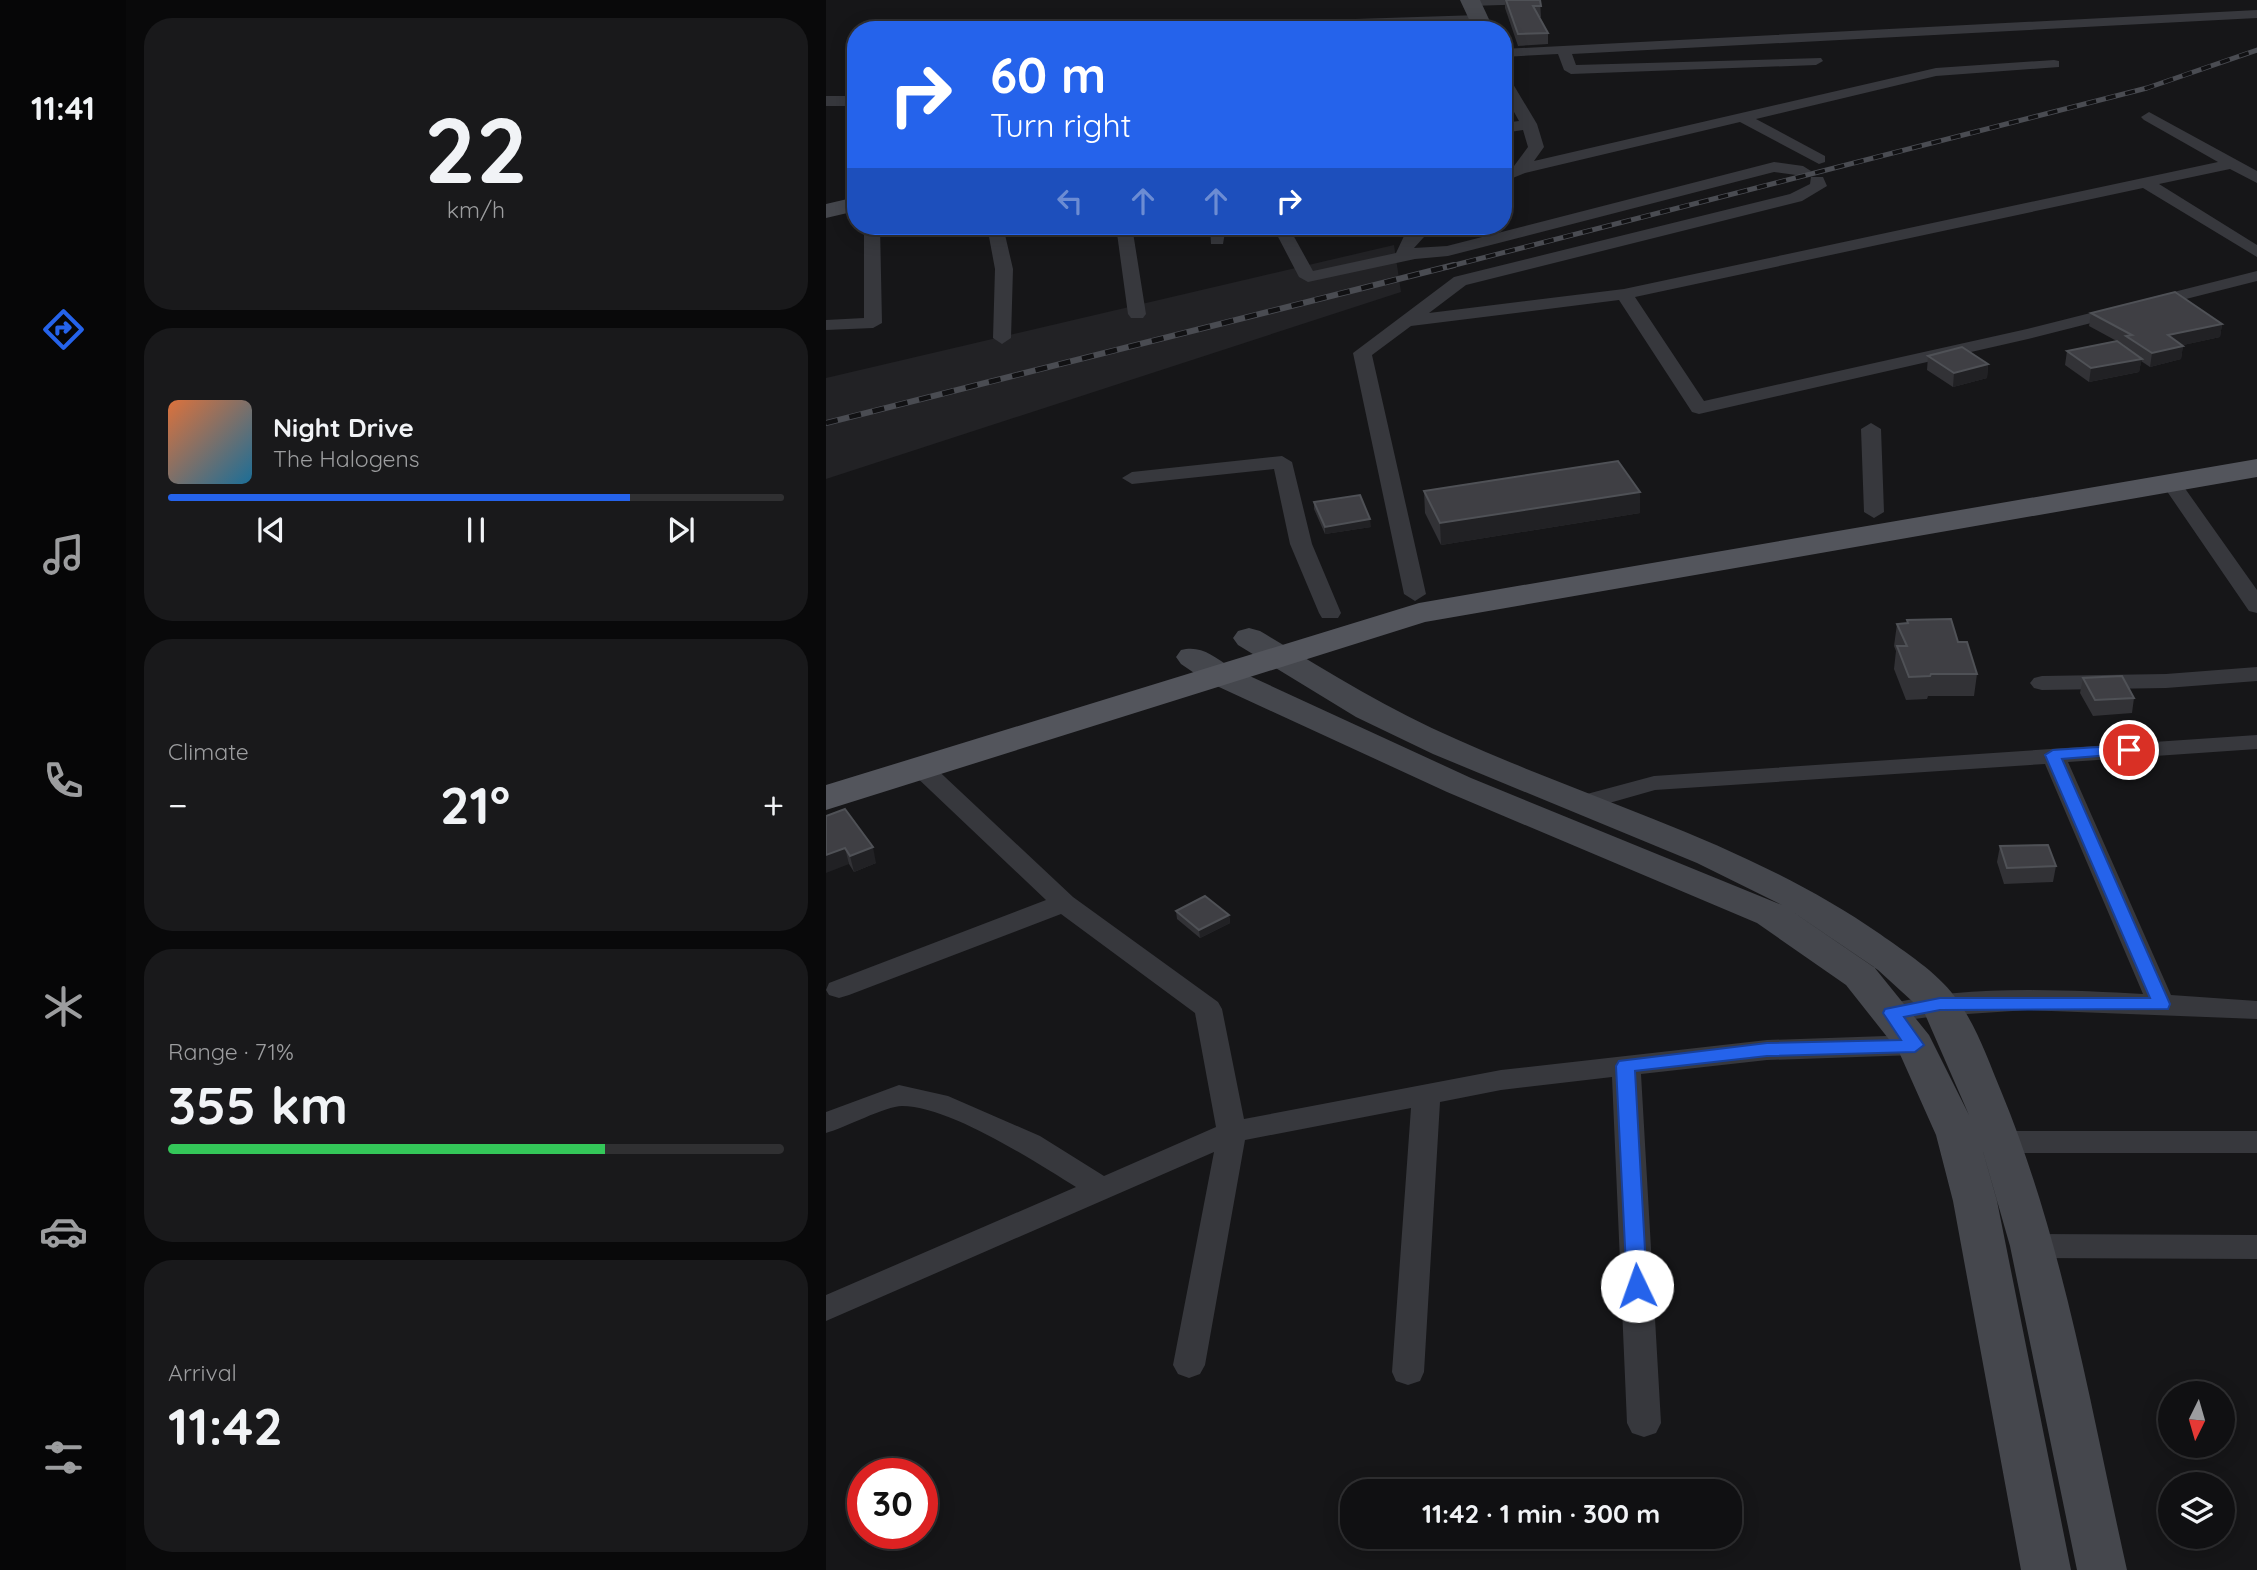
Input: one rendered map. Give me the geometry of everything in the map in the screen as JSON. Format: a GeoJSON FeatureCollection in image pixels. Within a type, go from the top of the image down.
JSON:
{"type":"FeatureCollection","features":[{"type":"Feature","properties":{"kind":"main road"},"geometry":{"type":"LineString","coordinates":[[826,211],[847,206]]}},
{"type":"Feature","properties":{"kind":"main road"},"geometry":{"type":"LineString","coordinates":[[1263,646],[1330,613],[1415,594],[1874,512],[2257,448]]}},
{"type":"Feature","properties":{"kind":"main road"},"geometry":{"type":"LineString","coordinates":[[826,799],[1263,646],[1527,592],[2257,468]]}},
{"type":"Feature","properties":{"kind":"main road"},"geometry":{"type":"LineString","coordinates":[[1263,646],[1368,710],[1434,742],[1710,855],[1779,887],[1833,919],[1892,961],[1940,1004],[1961,1044],[2001,1142],[2032,1246],[2102,1570]]}},
{"type":"Feature","properties":{"kind":"main road"},"geometry":{"type":"LineString","coordinates":[[826,775],[1205,665],[1459,785],[1770,914],[1860,976],[1903,1029],[1931,1074],[1957,1135],[1975,1201],[2046,1570]]}},
{"type":"Feature","properties":{"kind":"street"},"geometry":{"type":"LineString","coordinates":[[1342,21],[1476,13],[1534,0]]}},
{"type":"Feature","properties":{"kind":"street"},"geometry":{"type":"LineString","coordinates":[[1512,53],[2257,14]]}},
{"type":"Feature","properties":{"kind":"street"},"geometry":{"type":"LineString","coordinates":[[1563,50],[1571,70],[1816,61]]}},
{"type":"Feature","properties":{"kind":"street"},"geometry":{"type":"LineString","coordinates":[[1512,173],[1936,72],[2054,64]]}},
{"type":"Feature","properties":{"kind":"street"},"geometry":{"type":"LineString","coordinates":[[1512,95],[1529,124],[1536,147],[1520,169]]}},
{"type":"Feature","properties":{"kind":"street"},"geometry":{"type":"LineString","coordinates":[[826,101],[847,101]]}},
{"type":"Feature","properties":{"kind":"street"},"geometry":{"type":"LineString","coordinates":[[1742,117],[1819,159]]}},
{"type":"Feature","properties":{"kind":"street"},"geometry":{"type":"LineString","coordinates":[[2149,117],[2257,178]]}},
{"type":"Feature","properties":{"kind":"street"},"geometry":{"type":"LineString","coordinates":[[1512,127],[1529,124]]}},
{"type":"Feature","properties":{"kind":"street"},"geometry":{"type":"LineString","coordinates":[[1405,321],[1624,294],[2232,164]]}},
{"type":"Feature","properties":{"kind":"street"},"geometry":{"type":"LineString","coordinates":[[1415,594],[1362,353],[1461,281],[1796,198],[1819,186],[1810,176],[1774,167],[1512,235]]}},
{"type":"Feature","properties":{"kind":"street"},"geometry":{"type":"LineString","coordinates":[[2146,183],[2257,252]]}},
{"type":"Feature","properties":{"kind":"street"},"geometry":{"type":"LineString","coordinates":[[826,326],[873,323],[872,235]]}},
{"type":"Feature","properties":{"kind":"street"},"geometry":{"type":"LineString","coordinates":[[997,235],[1004,269],[1002,338]]}},
{"type":"Feature","properties":{"kind":"street"},"geometry":{"type":"LineString","coordinates":[[1125,235],[1137,314]]}},
{"type":"Feature","properties":{"kind":"street"},"geometry":{"type":"LineString","coordinates":[[1285,235],[1308,277],[1410,255],[1448,251],[1510,235]]}},
{"type":"Feature","properties":{"kind":"street"},"geometry":{"type":"LineString","coordinates":[[1410,255],[1404,248],[1417,235]]}},
{"type":"Feature","properties":{"kind":"street"},"geometry":{"type":"LineString","coordinates":[[1624,294],[1699,408],[2028,334],[2257,276]]}},
{"type":"Feature","properties":{"kind":"street"},"geometry":{"type":"LineString","coordinates":[[1871,429],[1874,512]]}},
{"type":"Feature","properties":{"kind":"street"},"geometry":{"type":"LineString","coordinates":[[1132,478],[1282,462],[1301,544],[1330,613]]}},
{"type":"Feature","properties":{"kind":"street"},"geometry":{"type":"LineString","coordinates":[[2172,484],[2257,606]]}},
{"type":"Feature","properties":{"kind":"street"},"geometry":{"type":"LineString","coordinates":[[2042,683],[2166,681],[2257,674]]}},
{"type":"Feature","properties":{"kind":"street"},"geometry":{"type":"LineString","coordinates":[[1581,803],[1654,783],[2257,742]]}},
{"type":"Feature","properties":{"kind":"street"},"geometry":{"type":"LineString","coordinates":[[2053,755],[2161,1004]]}},
{"type":"Feature","properties":{"kind":"street"},"geometry":{"type":"LineString","coordinates":[[920,767],[1064,903],[1208,1009],[1232,1132],[1189,1365]]}},
{"type":"Feature","properties":{"kind":"street"},"geometry":{"type":"LineString","coordinates":[[838,989],[1064,903]]}},
{"type":"Feature","properties":{"kind":"street"},"geometry":{"type":"LineString","coordinates":[[826,1309],[1232,1132],[1501,1080],[1767,1050],[1903,1029],[1940,1004],[2110,1001],[2257,1010]]}},
{"type":"Feature","properties":{"kind":"street"},"geometry":{"type":"LineString","coordinates":[[1626,1066],[1644,1423]]}},
{"type":"Feature","properties":{"kind":"street"},"geometry":{"type":"LineString","coordinates":[[1408,1372],[1426,1094]]}},
{"type":"Feature","properties":{"kind":"street"},"geometry":{"type":"LineString","coordinates":[[826,1123],[899,1095],[948,1105],[1030,1144],[1102,1188]]}},
{"type":"Feature","properties":{"kind":"street"},"geometry":{"type":"LineString","coordinates":[[2001,1142],[2257,1142]]}},
{"type":"Feature","properties":{"kind":"street"},"geometry":{"type":"LineString","coordinates":[[2032,1246],[2257,1247]]}},
{"type":"Feature","properties":{"kind":"shaded area"},"geometry":{"type":"Polygon","coordinates":[[[1394,245],[1401,292],[826,479],[826,378],[1394,245]]]}},
{"type":"Feature","properties":{"kind":"building"},"geometry":{"type":"Polygon","coordinates":[[[1506,0],[1540,0],[1541,6],[1533,6],[1548,33],[1518,34],[1506,0]]]}},
{"type":"Feature","properties":{"kind":"building"},"geometry":{"type":"Polygon","coordinates":[[[2175,292],[2222,324],[2168,335],[2183,346],[2152,353],[2126,336],[2132,335],[2091,313],[2175,292]]]}},
{"type":"Feature","properties":{"kind":"building"},"geometry":{"type":"Polygon","coordinates":[[[2117,341],[2142,359],[2091,368],[2067,351],[2117,341]]]}},
{"type":"Feature","properties":{"kind":"building"},"geometry":{"type":"Polygon","coordinates":[[[1962,347],[1988,364],[1954,373],[1928,356],[1962,347]]]}},
{"type":"Feature","properties":{"kind":"building"},"geometry":{"type":"Polygon","coordinates":[[[1618,461],[1640,492],[1440,523],[1424,491],[1618,461]]]}},
{"type":"Feature","properties":{"kind":"building"},"geometry":{"type":"Polygon","coordinates":[[[1360,495],[1370,519],[1325,527],[1314,502],[1360,495]]]}},
{"type":"Feature","properties":{"kind":"building"},"geometry":{"type":"Polygon","coordinates":[[[1951,619],[1958,642],[1967,642],[1977,674],[1909,677],[1897,646],[1907,646],[1897,624],[1908,623],[1907,620],[1951,619]]]}},
{"type":"Feature","properties":{"kind":"building"},"geometry":{"type":"Polygon","coordinates":[[[2122,676],[2134,698],[2095,700],[2083,678],[2122,676]]]}},
{"type":"Feature","properties":{"kind":"building"},"geometry":{"type":"Polygon","coordinates":[[[845,809],[873,847],[850,856],[845,848],[826,855],[826,816],[845,809]]]}},
{"type":"Feature","properties":{"kind":"building"},"geometry":{"type":"Polygon","coordinates":[[[2048,845],[2056,866],[2007,868],[2000,846],[2048,845]]]}},
{"type":"Feature","properties":{"kind":"building"},"geometry":{"type":"Polygon","coordinates":[[[1205,896],[1229,915],[1199,930],[1176,911],[1205,896]]]}},
{"type":"Feature","properties":{"kind":"railway"},"geometry":{"type":"LineString","coordinates":[[1447,267],[2147,88],[2257,50]]}},
{"type":"Feature","properties":{"kind":"railway"},"geometry":{"type":"LineString","coordinates":[[826,423],[1454,265]]}},
{"type":"Feature","properties":{"kind":"route"},"geometry":{"type":"LineString","coordinates":[[1637,1286],[1626,1066],[1767,1050],[1915,1045],[1892,1013],[1940,1004],[2110,1001],[2161,1004],[2053,755],[2129,750]]}}]}
